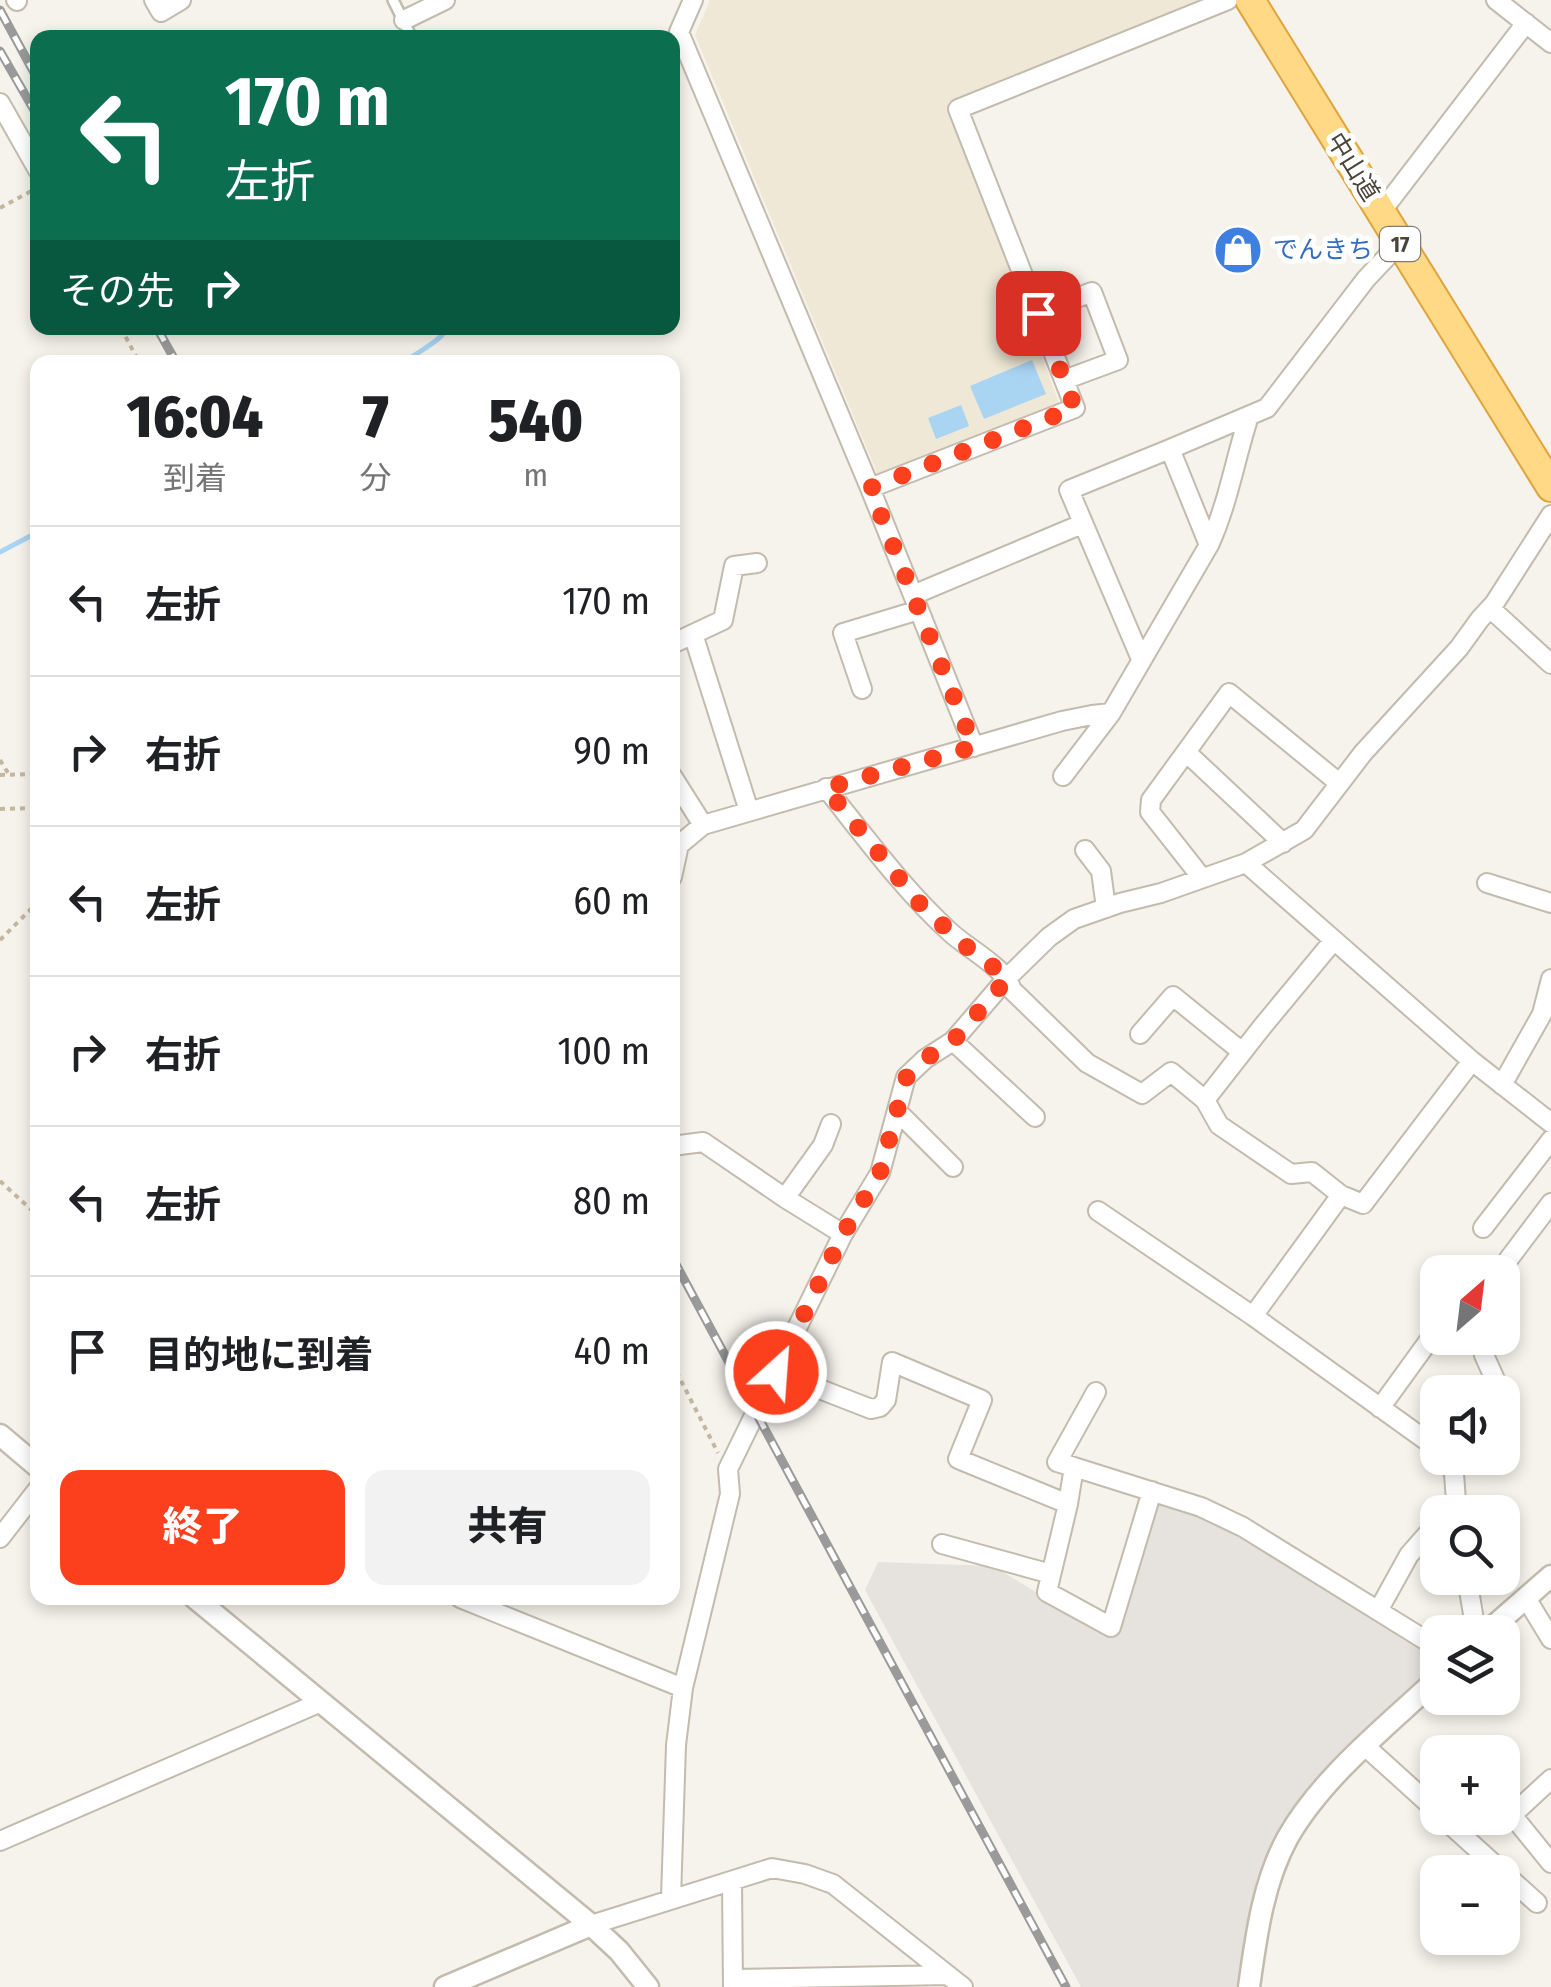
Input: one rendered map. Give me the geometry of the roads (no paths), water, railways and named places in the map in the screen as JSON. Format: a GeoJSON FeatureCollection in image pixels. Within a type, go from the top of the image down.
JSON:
{"type":"FeatureCollection","features":[{"type":"Feature","properties":{"kind":"highway","name":"中山道"},"geometry":{"type":"LineString","coordinates":[[1250,0],[1551,487]]}},
{"type":"Feature","properties":{"kind":"street"},"geometry":{"type":"LineString","coordinates":[[154,0],[161,12],[180,0]]}},
{"type":"Feature","properties":{"kind":"street"},"geometry":{"type":"LineString","coordinates":[[408,29],[445,0]]}},
{"type":"Feature","properties":{"kind":"street"},"geometry":{"type":"LineString","coordinates":[[679,30],[693,0]]}},
{"type":"Feature","properties":{"kind":"street"},"geometry":{"type":"LineString","coordinates":[[870,488],[1075,408],[958,110],[1228,0]]}},
{"type":"Feature","properties":{"kind":"street"},"geometry":{"type":"LineString","coordinates":[[1381,212],[1542,29],[1496,0]]}},
{"type":"Feature","properties":{"kind":"street"},"geometry":{"type":"LineString","coordinates":[[680,46],[870,488],[974,747]]}},
{"type":"Feature","properties":{"kind":"street"},"geometry":{"type":"LineString","coordinates":[[0,104],[30,156]]}},
{"type":"Feature","properties":{"kind":"street"},"geometry":{"type":"LineString","coordinates":[[1141,658],[1069,490],[1267,408],[1366,279],[1400,243]]}},
{"type":"Feature","properties":{"kind":"street"},"geometry":{"type":"LineString","coordinates":[[1038,313],[1092,292],[1118,360],[1064,380]]}},
{"type":"Feature","properties":{"kind":"street"},"geometry":{"type":"LineString","coordinates":[[1064,776],[1111,713],[1208,545],[1220,520],[1249,416]]}},
{"type":"Feature","properties":{"kind":"street"},"geometry":{"type":"LineString","coordinates":[[1170,449],[1208,545]]}},
{"type":"Feature","properties":{"kind":"street"},"geometry":{"type":"LineString","coordinates":[[671,1898],[676,1745],[683,1688],[730,1494],[728,1469],[843,1234],[880,1173],[906,1078],[925,1059],[953,1041],[1008,978],[1049,937],[1074,919],[1246,864],[1304,830],[1386,727],[1459,648],[1551,515]]}},
{"type":"Feature","properties":{"kind":"street"},"geometry":{"type":"LineString","coordinates":[[862,688],[843,633],[1082,524]]}},
{"type":"Feature","properties":{"kind":"street"},"geometry":{"type":"LineString","coordinates":[[680,640],[723,620],[734,566],[757,563]]}},
{"type":"Feature","properties":{"kind":"street"},"geometry":{"type":"LineString","coordinates":[[1490,608],[1551,664]]}},
{"type":"Feature","properties":{"kind":"street"},"geometry":{"type":"LineString","coordinates":[[693,634],[749,811]]}},
{"type":"Feature","properties":{"kind":"street"},"geometry":{"type":"LineString","coordinates":[[1202,878],[1150,812],[1150,800],[1229,693],[1339,783]]}},
{"type":"Feature","properties":{"kind":"street"},"geometry":{"type":"LineString","coordinates":[[680,844],[703,824],[1062,721],[1111,713]]}},
{"type":"Feature","properties":{"kind":"street"},"geometry":{"type":"LineString","coordinates":[[1186,752],[1283,843]]}},
{"type":"Feature","properties":{"kind":"street"},"geometry":{"type":"LineString","coordinates":[[680,788],[703,824]]}},
{"type":"Feature","properties":{"kind":"street"},"geometry":{"type":"LineString","coordinates":[[826,788],[920,904],[1008,978],[1012,990],[1087,1063],[1142,1094],[1171,1072],[1205,1100],[1220,1125],[1290,1174],[1312,1172],[1341,1195],[1363,1204],[1472,1061]]}},
{"type":"Feature","properties":{"kind":"street"},"geometry":{"type":"LineString","coordinates":[[1086,850],[1100,870],[1106,908]]}},
{"type":"Feature","properties":{"kind":"street"},"geometry":{"type":"LineString","coordinates":[[1246,864],[1472,1061],[1551,1123]]}},
{"type":"Feature","properties":{"kind":"street"},"geometry":{"type":"LineString","coordinates":[[1487,883],[1551,903]]}},
{"type":"Feature","properties":{"kind":"street"},"geometry":{"type":"LineString","coordinates":[[1205,1100],[1334,940]]}},
{"type":"Feature","properties":{"kind":"street"},"geometry":{"type":"LineString","coordinates":[[1502,1085],[1543,1032],[1542,1014],[1551,979]]}},
{"type":"Feature","properties":{"kind":"street"},"geometry":{"type":"LineString","coordinates":[[1140,1034],[1173,996],[1242,1052]]}},
{"type":"Feature","properties":{"kind":"street"},"geometry":{"type":"LineString","coordinates":[[953,1041],[1035,1117]]}},
{"type":"Feature","properties":{"kind":"street"},"geometry":{"type":"LineString","coordinates":[[897,1111],[953,1167]]}},
{"type":"Feature","properties":{"kind":"street"},"geometry":{"type":"LineString","coordinates":[[786,1198],[823,1145],[832,1124]]}},
{"type":"Feature","properties":{"kind":"street"},"geometry":{"type":"LineString","coordinates":[[1484,1228],[1551,1140]]}},
{"type":"Feature","properties":{"kind":"street"},"geometry":{"type":"LineString","coordinates":[[680,1145],[703,1142],[843,1234]]}},
{"type":"Feature","properties":{"kind":"street"},"geometry":{"type":"LineString","coordinates":[[1253,1316],[1341,1195]]}},
{"type":"Feature","properties":{"kind":"street"},"geometry":{"type":"LineString","coordinates":[[1512,1255],[1551,1203]]}},
{"type":"Feature","properties":{"kind":"street"},"geometry":{"type":"LineString","coordinates":[[1098,1210],[1420,1436]]}},
{"type":"Feature","properties":{"kind":"street"},"geometry":{"type":"LineString","coordinates":[[1380,1408],[1420,1353]]}},
{"type":"Feature","properties":{"kind":"street"},"geometry":{"type":"LineString","coordinates":[[1484,1355],[1493,1375]]}},
{"type":"Feature","properties":{"kind":"street"},"geometry":{"type":"LineString","coordinates":[[776,1372],[871,1408],[880,1407],[886,1400],[892,1362],[982,1400],[958,1459],[1068,1504]]}},
{"type":"Feature","properties":{"kind":"street"},"geometry":{"type":"LineString","coordinates":[[1096,1392],[1057,1462],[1200,1507],[1243,1527],[1420,1637]]}},
{"type":"Feature","properties":{"kind":"street"},"geometry":{"type":"LineString","coordinates":[[0,1436],[30,1460]]}},
{"type":"Feature","properties":{"kind":"street"},"geometry":{"type":"LineString","coordinates":[[1074,1466],[1047,1592],[1111,1627],[1152,1491]]}},
{"type":"Feature","properties":{"kind":"street"},"geometry":{"type":"LineString","coordinates":[[0,1538],[30,1499]]}},
{"type":"Feature","properties":{"kind":"street"},"geometry":{"type":"LineString","coordinates":[[1378,1610],[1408,1555],[1420,1542]]}},
{"type":"Feature","properties":{"kind":"street"},"geometry":{"type":"LineString","coordinates":[[942,1544],[1051,1574]]}},
{"type":"Feature","properties":{"kind":"street"},"geometry":{"type":"LineString","coordinates":[[1507,1615],[1551,1576]]}},
{"type":"Feature","properties":{"kind":"street"},"geometry":{"type":"LineString","coordinates":[[1526,1598],[1551,1640]]}},
{"type":"Feature","properties":{"kind":"street"},"geometry":{"type":"LineString","coordinates":[[203,1605],[591,1925],[648,1987]]}},
{"type":"Feature","properties":{"kind":"street"},"geometry":{"type":"LineString","coordinates":[[477,1605],[683,1688]]}},
{"type":"Feature","properties":{"kind":"street"},"geometry":{"type":"LineString","coordinates":[[1249,1987],[1267,1888],[1288,1838],[1324,1786],[1420,1695]]}},
{"type":"Feature","properties":{"kind":"street"},"geometry":{"type":"LineString","coordinates":[[0,1841],[321,1702]]}},
{"type":"Feature","properties":{"kind":"street"},"geometry":{"type":"LineString","coordinates":[[1366,1747],[1420,1796]]}},
{"type":"Feature","properties":{"kind":"street"},"geometry":{"type":"LineString","coordinates":[[1551,1779],[1512,1815],[1551,1863]]}},
{"type":"Feature","properties":{"kind":"street"},"geometry":{"type":"LineString","coordinates":[[1462,1835],[1537,1902]]}},
{"type":"Feature","properties":{"kind":"street"},"geometry":{"type":"LineString","coordinates":[[444,1987],[591,1925],[772,1868],[833,1884],[955,1981]]}},
{"type":"Feature","properties":{"kind":"street"},"geometry":{"type":"LineString","coordinates":[[732,1882],[733,1983],[955,1981]]}},
{"type":"Feature","properties":{"kind":"lane"},"geometry":{"type":"LineString","coordinates":[[393,0],[408,29]]}},
{"type":"Feature","properties":{"kind":"water"},"geometry":{"type":"Polygon","coordinates":[[[1032,360],[1046,394],[984,419],[970,386],[1032,360]]]}},
{"type":"Feature","properties":{"kind":"water"},"geometry":{"type":"Polygon","coordinates":[[[961,405],[969,426],[936,439],[928,418],[961,405]]]}},
{"type":"Feature","properties":{"kind":"waterway"},"geometry":{"type":"LineString","coordinates":[[415,355],[441,335]]}},
{"type":"Feature","properties":{"kind":"waterway"},"geometry":{"type":"LineString","coordinates":[[0,552],[30,536]]}},
{"type":"Feature","properties":{"kind":"railway"},"geometry":{"type":"LineString","coordinates":[[0,10],[30,65]]}},
{"type":"Feature","properties":{"kind":"railway"},"geometry":{"type":"LineString","coordinates":[[0,51],[30,103]]}},
{"type":"Feature","properties":{"kind":"railway"},"geometry":{"type":"LineString","coordinates":[[161,335],[172,355]]}},
{"type":"Feature","properties":{"kind":"railway"},"geometry":{"type":"LineString","coordinates":[[680,1272],[1066,1987]]}},
{"type":"Feature","properties":{"kind":"place","name":"でんきち"},"geometry":{"type":"Point","coordinates":[1238,250]}}]}
